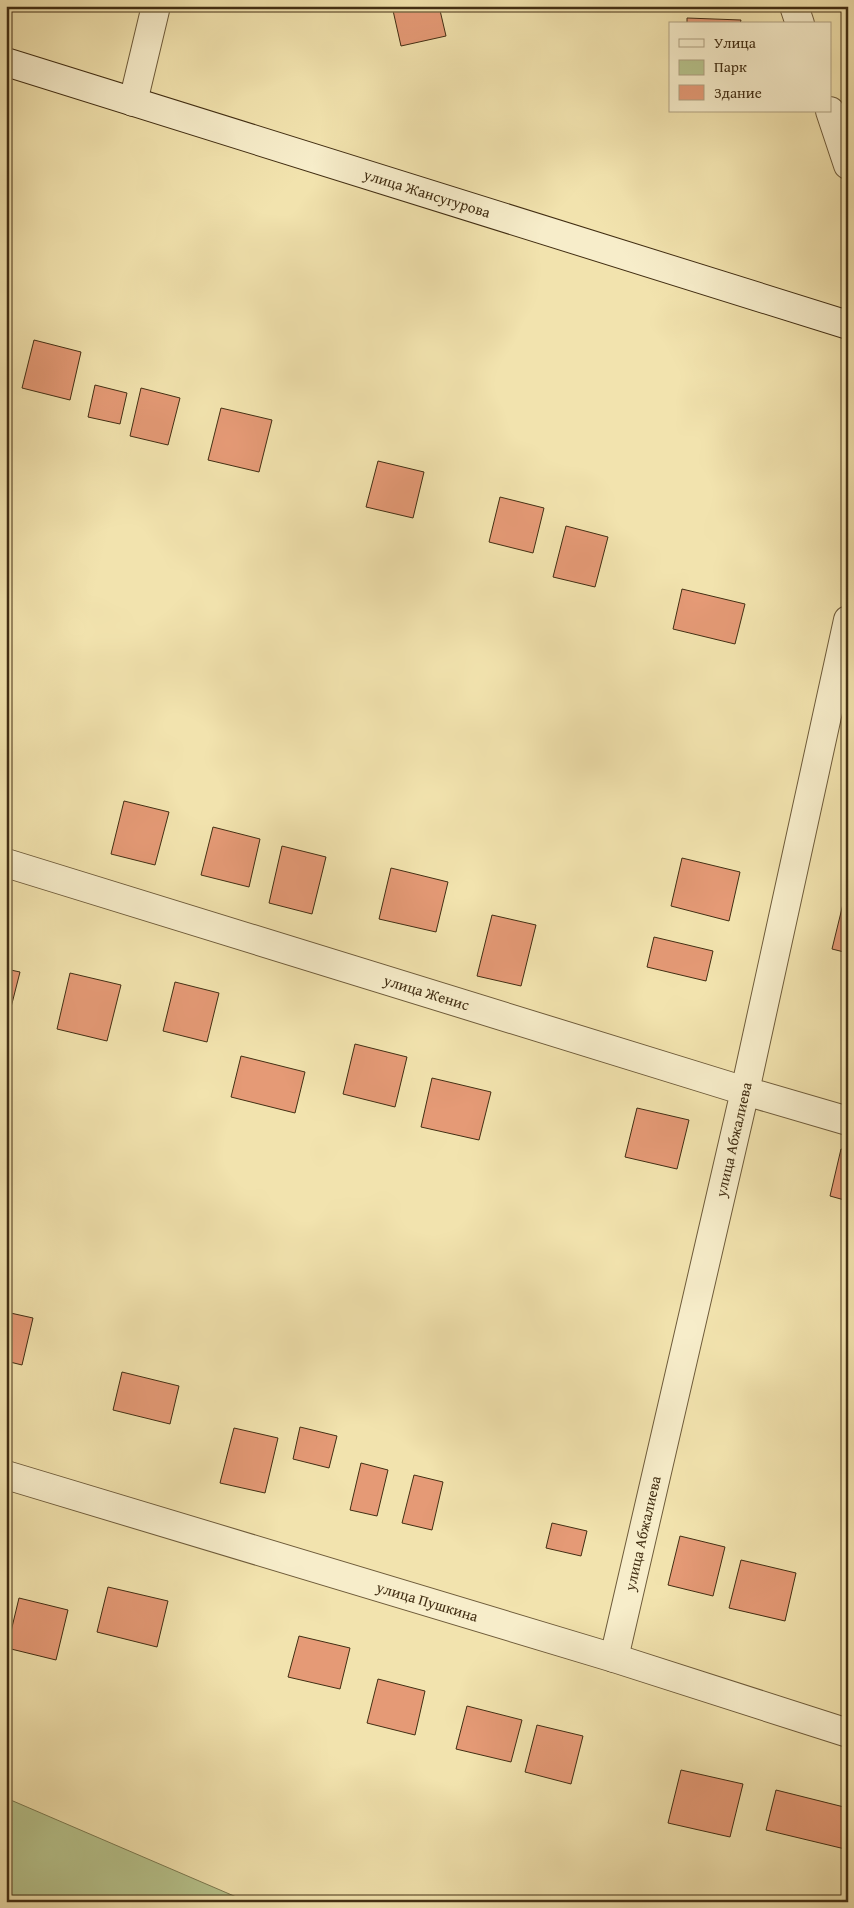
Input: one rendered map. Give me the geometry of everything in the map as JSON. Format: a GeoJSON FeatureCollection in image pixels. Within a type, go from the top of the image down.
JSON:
{"type":"FeatureCollection","features":[{"type":"Feature","properties":{"kind":"street"},"geometry":{"type":"LineString","coordinates":[[133,102],[156,6]]}},
{"type":"Feature","properties":{"kind":"street"},"geometry":{"type":"LineString","coordinates":[[794,6],[799,22]]}},
{"type":"Feature","properties":{"kind":"street","name":"улица Жансугурова"},"geometry":{"type":"LineString","coordinates":[[6,62],[848,325]]}},
{"type":"Feature","properties":{"kind":"street"},"geometry":{"type":"LineString","coordinates":[[830,112],[848,166]]}},
{"type":"Feature","properties":{"kind":"street","name":"улица Абжалиева"},"geometry":{"type":"LineString","coordinates":[[614,1658],[745,1091],[848,620]]}},
{"type":"Feature","properties":{"kind":"street","name":"улица Женис"},"geometry":{"type":"LineString","coordinates":[[6,863],[848,1121]]}},
{"type":"Feature","properties":{"kind":"street","name":"улица Пушкина"},"geometry":{"type":"LineString","coordinates":[[6,1475],[614,1658],[848,1733]]}},
{"type":"Feature","properties":{"kind":"green space"},"geometry":{"type":"Polygon","coordinates":[[[6,1798],[248,1902],[6,1902],[6,1798]]]}},
{"type":"Feature","properties":{"kind":"building"},"geometry":{"type":"Polygon","coordinates":[[[392,6],[439,6],[446,36],[401,46],[392,6]]]}},
{"type":"Feature","properties":{"kind":"building"},"geometry":{"type":"Polygon","coordinates":[[[687,18],[741,20],[740,22],[687,22],[687,18]]]}},
{"type":"Feature","properties":{"kind":"building"},"geometry":{"type":"Polygon","coordinates":[[[34,340],[81,352],[70,400],[22,388],[34,340]]]}},
{"type":"Feature","properties":{"kind":"building"},"geometry":{"type":"Polygon","coordinates":[[[95,385],[127,393],[120,424],[88,417],[95,385]]]}},
{"type":"Feature","properties":{"kind":"building"},"geometry":{"type":"Polygon","coordinates":[[[141,388],[180,398],[168,445],[130,436],[141,388]]]}},
{"type":"Feature","properties":{"kind":"building"},"geometry":{"type":"Polygon","coordinates":[[[221,408],[272,420],[259,472],[208,460],[221,408]]]}},
{"type":"Feature","properties":{"kind":"building"},"geometry":{"type":"Polygon","coordinates":[[[378,461],[424,472],[413,518],[366,507],[378,461]]]}},
{"type":"Feature","properties":{"kind":"building"},"geometry":{"type":"Polygon","coordinates":[[[500,497],[544,508],[533,553],[489,542],[500,497]]]}},
{"type":"Feature","properties":{"kind":"building"},"geometry":{"type":"Polygon","coordinates":[[[566,526],[608,537],[595,587],[553,577],[566,526]]]}},
{"type":"Feature","properties":{"kind":"building"},"geometry":{"type":"Polygon","coordinates":[[[682,589],[745,604],[735,644],[673,629],[682,589]]]}},
{"type":"Feature","properties":{"kind":"building"},"geometry":{"type":"Polygon","coordinates":[[[124,801],[169,812],[155,865],[111,854],[124,801]]]}},
{"type":"Feature","properties":{"kind":"building"},"geometry":{"type":"Polygon","coordinates":[[[213,827],[260,839],[249,887],[201,875],[213,827]]]}},
{"type":"Feature","properties":{"kind":"building"},"geometry":{"type":"Polygon","coordinates":[[[282,846],[326,857],[312,914],[269,903],[282,846]]]}},
{"type":"Feature","properties":{"kind":"building"},"geometry":{"type":"Polygon","coordinates":[[[682,858],[740,872],[729,921],[671,906],[682,858]]]}},
{"type":"Feature","properties":{"kind":"building"},"geometry":{"type":"Polygon","coordinates":[[[391,868],[448,882],[436,932],[379,919],[391,868]]]}},
{"type":"Feature","properties":{"kind":"building"},"geometry":{"type":"Polygon","coordinates":[[[843,904],[848,905],[848,953],[832,949],[843,904]]]}},
{"type":"Feature","properties":{"kind":"building"},"geometry":{"type":"Polygon","coordinates":[[[492,915],[536,925],[521,986],[477,976],[492,915]]]}},
{"type":"Feature","properties":{"kind":"building"},"geometry":{"type":"Polygon","coordinates":[[[654,937],[713,951],[706,981],[647,967],[654,937]]]}},
{"type":"Feature","properties":{"kind":"building"},"geometry":{"type":"Polygon","coordinates":[[[6,969],[20,972],[7,1023],[6,1023],[6,969]]]}},
{"type":"Feature","properties":{"kind":"building"},"geometry":{"type":"Polygon","coordinates":[[[70,973],[121,985],[107,1041],[57,1029],[70,973]]]}},
{"type":"Feature","properties":{"kind":"building"},"geometry":{"type":"Polygon","coordinates":[[[175,982],[219,993],[207,1042],[163,1031],[175,982]]]}},
{"type":"Feature","properties":{"kind":"building"},"geometry":{"type":"Polygon","coordinates":[[[355,1044],[407,1057],[395,1107],[343,1094],[355,1044]]]}},
{"type":"Feature","properties":{"kind":"building"},"geometry":{"type":"Polygon","coordinates":[[[241,1056],[305,1072],[295,1113],[231,1097],[241,1056]]]}},
{"type":"Feature","properties":{"kind":"building"},"geometry":{"type":"Polygon","coordinates":[[[432,1078],[491,1092],[479,1140],[421,1127],[432,1078]]]}},
{"type":"Feature","properties":{"kind":"building"},"geometry":{"type":"Polygon","coordinates":[[[637,1108],[689,1120],[677,1169],[625,1157],[637,1108]]]}},
{"type":"Feature","properties":{"kind":"building"},"geometry":{"type":"Polygon","coordinates":[[[841,1149],[848,1151],[848,1201],[830,1196],[841,1149]]]}},
{"type":"Feature","properties":{"kind":"building"},"geometry":{"type":"Polygon","coordinates":[[[6,1312],[33,1318],[22,1365],[6,1361],[6,1312]]]}},
{"type":"Feature","properties":{"kind":"building"},"geometry":{"type":"Polygon","coordinates":[[[122,1372],[179,1386],[170,1424],[113,1410],[122,1372]]]}},
{"type":"Feature","properties":{"kind":"building"},"geometry":{"type":"Polygon","coordinates":[[[300,1427],[337,1436],[329,1468],[293,1459],[300,1427]]]}},
{"type":"Feature","properties":{"kind":"building"},"geometry":{"type":"Polygon","coordinates":[[[234,1428],[278,1438],[265,1493],[220,1483],[234,1428]]]}},
{"type":"Feature","properties":{"kind":"building"},"geometry":{"type":"Polygon","coordinates":[[[361,1463],[388,1470],[377,1516],[350,1510],[361,1463]]]}},
{"type":"Feature","properties":{"kind":"building"},"geometry":{"type":"Polygon","coordinates":[[[414,1475],[443,1482],[432,1530],[402,1523],[414,1475]]]}},
{"type":"Feature","properties":{"kind":"building"},"geometry":{"type":"Polygon","coordinates":[[[552,1523],[587,1531],[581,1556],[546,1548],[552,1523]]]}},
{"type":"Feature","properties":{"kind":"building"},"geometry":{"type":"Polygon","coordinates":[[[680,1536],[725,1547],[713,1596],[668,1585],[680,1536]]]}},
{"type":"Feature","properties":{"kind":"building"},"geometry":{"type":"Polygon","coordinates":[[[741,1560],[796,1573],[785,1621],[729,1608],[741,1560]]]}},
{"type":"Feature","properties":{"kind":"building"},"geometry":{"type":"Polygon","coordinates":[[[108,1587],[168,1601],[157,1647],[97,1632],[108,1587]]]}},
{"type":"Feature","properties":{"kind":"building"},"geometry":{"type":"Polygon","coordinates":[[[19,1598],[68,1610],[56,1660],[7,1648],[19,1598]]]}},
{"type":"Feature","properties":{"kind":"building"},"geometry":{"type":"Polygon","coordinates":[[[299,1636],[350,1648],[340,1689],[288,1677],[299,1636]]]}},
{"type":"Feature","properties":{"kind":"building"},"geometry":{"type":"Polygon","coordinates":[[[378,1679],[425,1691],[415,1735],[367,1723],[378,1679]]]}},
{"type":"Feature","properties":{"kind":"building"},"geometry":{"type":"Polygon","coordinates":[[[467,1706],[522,1720],[511,1762],[456,1749],[467,1706]]]}},
{"type":"Feature","properties":{"kind":"building"},"geometry":{"type":"Polygon","coordinates":[[[537,1725],[583,1736],[571,1784],[525,1772],[537,1725]]]}},
{"type":"Feature","properties":{"kind":"building"},"geometry":{"type":"Polygon","coordinates":[[[681,1770],[743,1784],[730,1837],[668,1823],[681,1770]]]}},
{"type":"Feature","properties":{"kind":"building"},"geometry":{"type":"Polygon","coordinates":[[[776,1790],[848,1808],[848,1836],[845,1849],[766,1830],[776,1790]]]}}]}
